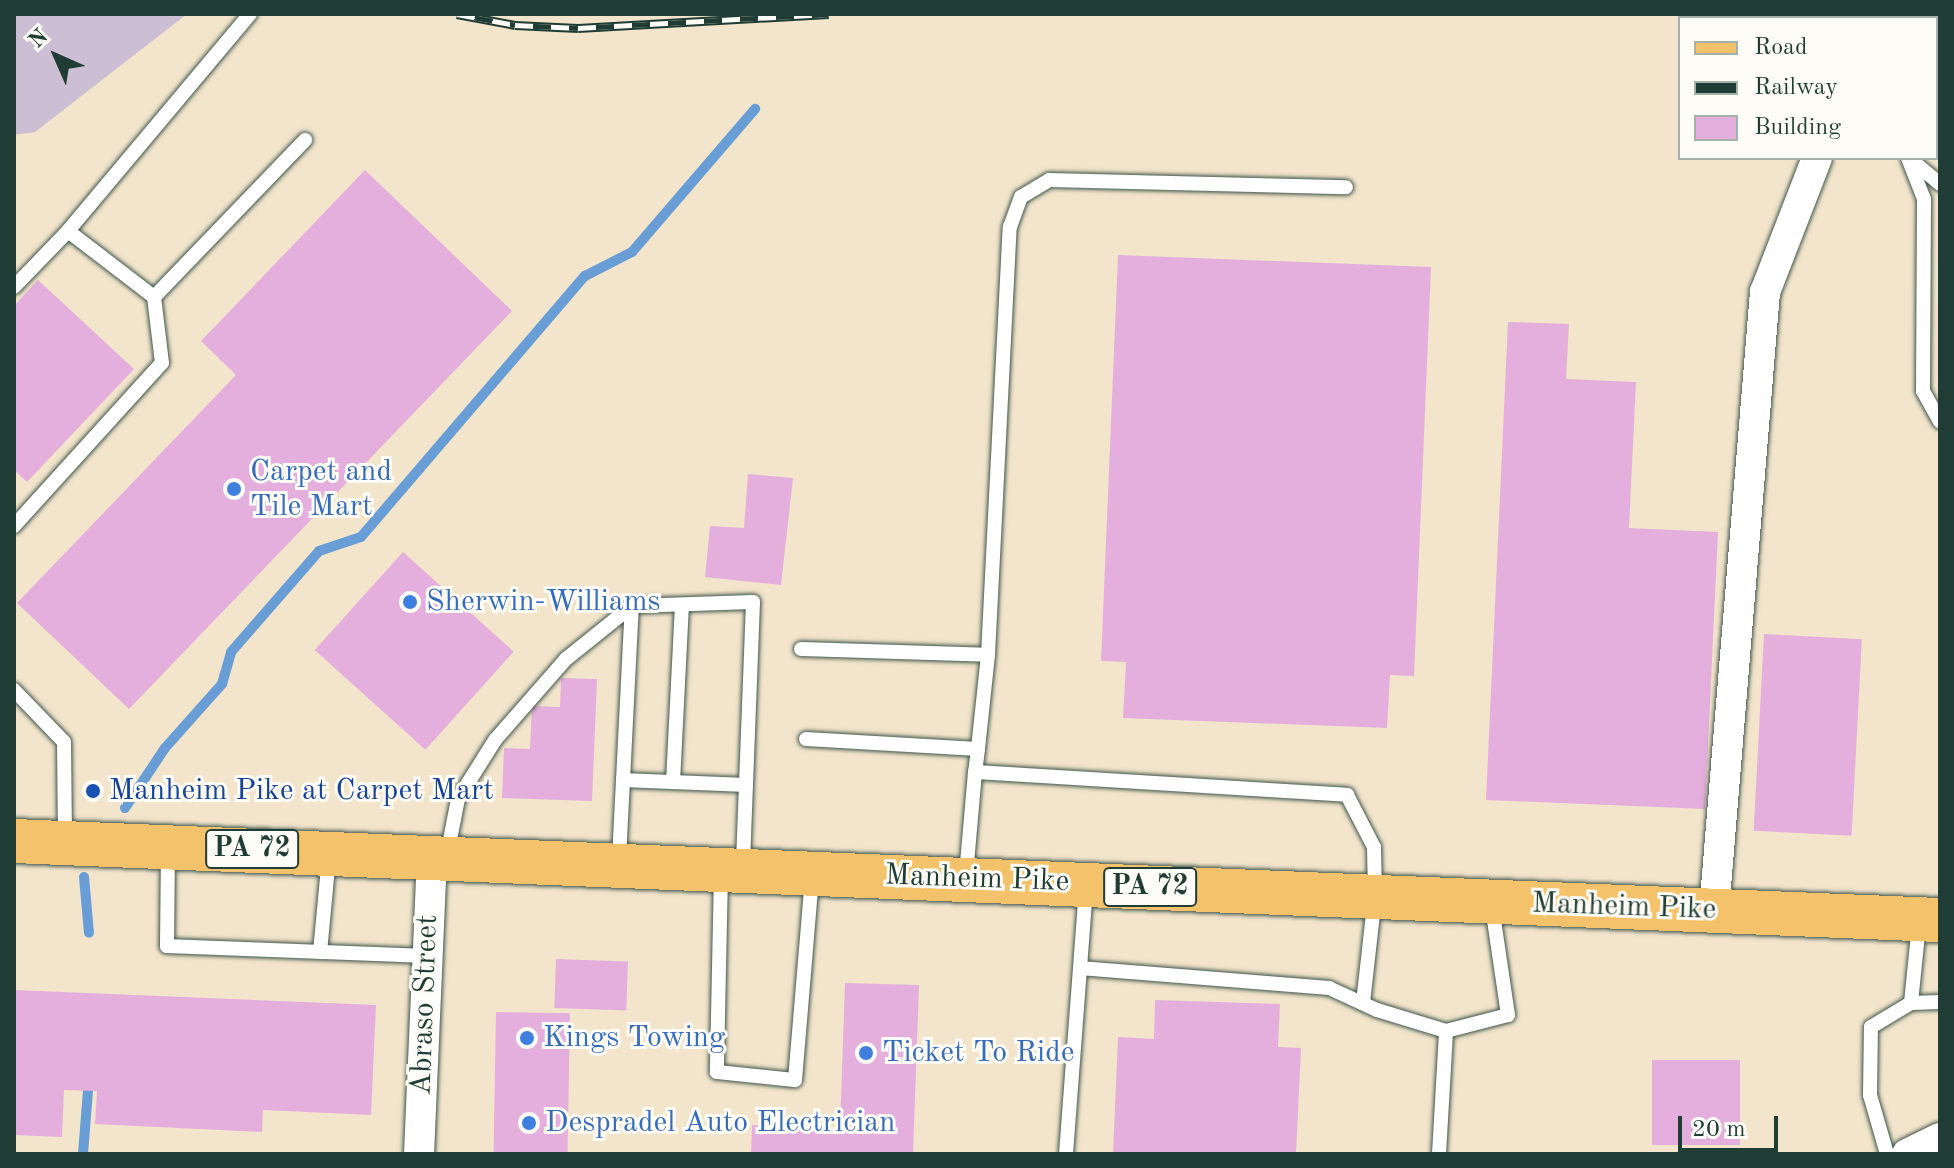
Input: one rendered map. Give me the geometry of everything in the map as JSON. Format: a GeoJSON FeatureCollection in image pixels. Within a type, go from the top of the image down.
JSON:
{"type":"FeatureCollection","features":[{"type":"Feature","properties":{"kind":"main road","name":"Manheim Pike"},"geometry":{"type":"LineString","coordinates":[[14,841],[439,856],[1930,920]]}},
{"type":"Feature","properties":{"kind":"street"},"geometry":{"type":"LineString","coordinates":[[1714,911],[1765,292],[1816,160]]}},
{"type":"Feature","properties":{"kind":"street","name":"Abraso Street"},"geometry":{"type":"LineString","coordinates":[[419,1154],[427,956],[439,856]]}},
{"type":"Feature","properties":{"kind":"street"},"geometry":{"type":"LineString","coordinates":[[1907,1154],[1940,1138]]}},
{"type":"Feature","properties":{"kind":"lane"},"geometry":{"type":"LineString","coordinates":[[14,287],[68,231],[250,14]]}},
{"type":"Feature","properties":{"kind":"lane"},"geometry":{"type":"LineString","coordinates":[[154,297],[305,140]]}},
{"type":"Feature","properties":{"kind":"lane"},"geometry":{"type":"LineString","coordinates":[[1910,160],[1924,199],[1923,391],[1940,422]]}},
{"type":"Feature","properties":{"kind":"lane"},"geometry":{"type":"LineString","coordinates":[[1911,160],[1940,184]]}},
{"type":"Feature","properties":{"kind":"lane"},"geometry":{"type":"LineString","coordinates":[[966,879],[988,655],[1010,227],[1021,197],[1049,180],[1346,187]]}},
{"type":"Feature","properties":{"kind":"lane"},"geometry":{"type":"LineString","coordinates":[[14,526],[162,363],[154,297],[68,231]]}},
{"type":"Feature","properties":{"kind":"lane"},"geometry":{"type":"LineString","coordinates":[[439,856],[458,799],[495,740],[566,659],[632,606],[753,602],[746,785],[732,869],[717,1072],[795,1080],[812,872]]}},
{"type":"Feature","properties":{"kind":"lane"},"geometry":{"type":"LineString","coordinates":[[673,782],[682,605]]}},
{"type":"Feature","properties":{"kind":"lane"},"geometry":{"type":"LineString","coordinates":[[619,864],[632,606]]}},
{"type":"Feature","properties":{"kind":"lane"},"geometry":{"type":"LineString","coordinates":[[801,649],[988,655]]}},
{"type":"Feature","properties":{"kind":"lane"},"geometry":{"type":"LineString","coordinates":[[14,690],[64,742],[65,842]]}},
{"type":"Feature","properties":{"kind":"lane"},"geometry":{"type":"LineString","coordinates":[[806,739],[978,749]]}},
{"type":"Feature","properties":{"kind":"lane"},"geometry":{"type":"LineString","coordinates":[[975,772],[1347,795],[1374,847],[1375,896],[1363,1003]]}},
{"type":"Feature","properties":{"kind":"lane"},"geometry":{"type":"LineString","coordinates":[[623,780],[746,785]]}},
{"type":"Feature","properties":{"kind":"lane"},"geometry":{"type":"LineString","coordinates":[[168,846],[167,946],[427,956]]}},
{"type":"Feature","properties":{"kind":"lane"},"geometry":{"type":"LineString","coordinates":[[320,952],[329,852]]}},
{"type":"Feature","properties":{"kind":"lane"},"geometry":{"type":"LineString","coordinates":[[1066,1154],[1086,884]]}},
{"type":"Feature","properties":{"kind":"lane"},"geometry":{"type":"LineString","coordinates":[[1080,968],[1329,988],[1446,1031],[1508,1015],[1491,901]]}},
{"type":"Feature","properties":{"kind":"lane"},"geometry":{"type":"LineString","coordinates":[[1911,1003],[1930,920]]}},
{"type":"Feature","properties":{"kind":"lane"},"geometry":{"type":"LineString","coordinates":[[1887,1154],[1870,1095],[1871,1027],[1911,1003],[1940,1002]]}},
{"type":"Feature","properties":{"kind":"lane"},"geometry":{"type":"LineString","coordinates":[[1439,1154],[1446,1031]]}},
{"type":"Feature","properties":{"kind":"shaded area"},"geometry":{"type":"Polygon","coordinates":[[[14,14],[187,14],[35,132],[14,135],[14,14]]]}},
{"type":"Feature","properties":{"kind":"building","name":"Carpet and Tile Mart"},"geometry":{"type":"Polygon","coordinates":[[[365,170],[512,311],[129,709],[17,603],[236,375],[201,341],[365,170]]]}},
{"type":"Feature","properties":{"kind":"building"},"geometry":{"type":"Polygon","coordinates":[[[1118,255],[1431,267],[1414,676],[1390,675],[1387,728],[1123,718],[1126,662],[1101,661],[1118,255]]]}},
{"type":"Feature","properties":{"kind":"building"},"geometry":{"type":"Polygon","coordinates":[[[38,280],[134,369],[27,482],[14,470],[14,306],[38,280]]]}},
{"type":"Feature","properties":{"kind":"building"},"geometry":{"type":"Polygon","coordinates":[[[1508,322],[1569,324],[1566,379],[1636,382],[1629,528],[1718,532],[1705,809],[1486,800],[1508,322]]]}},
{"type":"Feature","properties":{"kind":"building"},"geometry":{"type":"Polygon","coordinates":[[[748,474],[793,478],[781,585],[705,577],[710,526],[744,528],[748,474]]]}},
{"type":"Feature","properties":{"kind":"building","name":"Sherwin-Williams"},"geometry":{"type":"Polygon","coordinates":[[[403,552],[514,652],[425,750],[315,650],[403,552]]]}},
{"type":"Feature","properties":{"kind":"building"},"geometry":{"type":"Polygon","coordinates":[[[1764,634],[1862,639],[1852,836],[1754,831],[1764,634]]]}},
{"type":"Feature","properties":{"kind":"building"},"geometry":{"type":"Polygon","coordinates":[[[561,678],[597,679],[592,801],[502,798],[504,748],[530,749],[532,706],[560,707],[561,678]]]}},
{"type":"Feature","properties":{"kind":"building"},"geometry":{"type":"Polygon","coordinates":[[[556,959],[628,962],[626,1010],[554,1008],[556,959]]]}},
{"type":"Feature","properties":{"kind":"building"},"geometry":{"type":"Polygon","coordinates":[[[845,983],[919,985],[913,1154],[751,1154],[752,1125],[840,1128],[845,983]]]}},
{"type":"Feature","properties":{"kind":"building"},"geometry":{"type":"Polygon","coordinates":[[[14,990],[376,1005],[371,1115],[263,1110],[262,1132],[95,1124],[97,1091],[64,1090],[62,1137],[14,1135],[14,990]]]}},
{"type":"Feature","properties":{"kind":"building"},"geometry":{"type":"Polygon","coordinates":[[[1155,1000],[1280,1004],[1278,1047],[1301,1048],[1296,1154],[1113,1154],[1118,1037],[1154,1039],[1155,1000]]]}},
{"type":"Feature","properties":{"kind":"building"},"geometry":{"type":"Polygon","coordinates":[[[496,1012],[570,1013],[568,1154],[494,1154],[496,1012]]]}},
{"type":"Feature","properties":{"kind":"building"},"geometry":{"type":"Polygon","coordinates":[[[1652,1060],[1740,1060],[1740,1145],[1652,1145],[1652,1060]]]}},
{"type":"Feature","properties":{"kind":"waterway"},"geometry":{"type":"LineString","coordinates":[[125,808],[165,748],[222,684],[231,652],[319,551],[361,537],[585,276],[632,252],[755,109]]}},
{"type":"Feature","properties":{"kind":"waterway"},"geometry":{"type":"LineString","coordinates":[[84,877],[89,933]]}},
{"type":"Feature","properties":{"kind":"waterway"},"geometry":{"type":"LineString","coordinates":[[83,1154],[88,1091]]}},
{"type":"Feature","properties":{"kind":"railway"},"geometry":{"type":"LineString","coordinates":[[457,14],[515,25],[578,28],[829,14]]}},
{"type":"Feature","properties":{"kind":"place","name":"Carpet and Tile Mart"},"geometry":{"type":"Point","coordinates":[234,489]}},
{"type":"Feature","properties":{"kind":"place","name":"Sherwin-Williams"},"geometry":{"type":"Point","coordinates":[410,602]}},
{"type":"Feature","properties":{"kind":"place","name":"Manheim Pike at Carpet Mart"},"geometry":{"type":"Point","coordinates":[93,791]}},
{"type":"Feature","properties":{"kind":"place","name":"Kings Towing"},"geometry":{"type":"Point","coordinates":[527,1038]}},
{"type":"Feature","properties":{"kind":"place","name":"Ticket To Ride"},"geometry":{"type":"Point","coordinates":[866,1053]}},
{"type":"Feature","properties":{"kind":"place","name":"Despradel Auto Electrician"},"geometry":{"type":"Point","coordinates":[529,1123]}}]}
